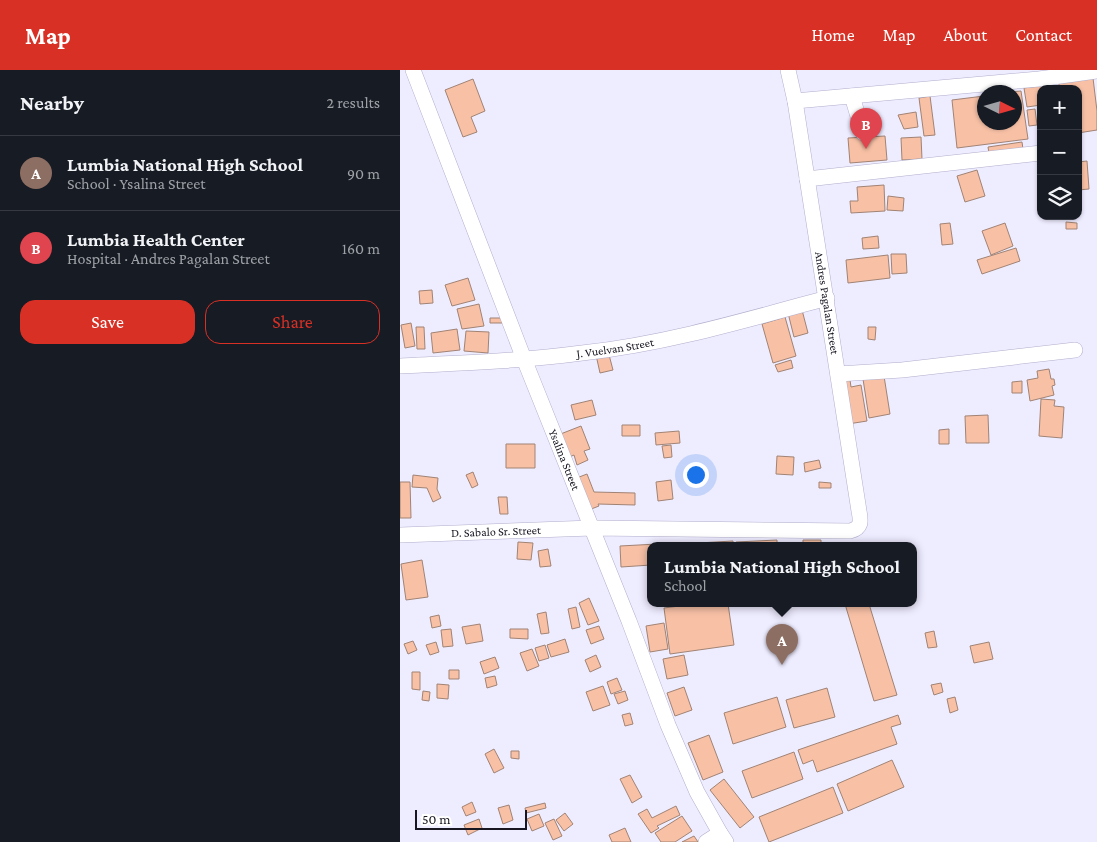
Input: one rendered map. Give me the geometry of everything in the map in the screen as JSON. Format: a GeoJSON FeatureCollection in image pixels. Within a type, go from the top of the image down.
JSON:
{"type":"FeatureCollection","features":[{"type":"Feature","properties":{"kind":"street","name":"Ysalina Street"},"geometry":{"type":"LineString","coordinates":[[413,70],[668,725],[697,792],[723,838]]}},
{"type":"Feature","properties":{"kind":"street","name":"Andres Pagalan Street"},"geometry":{"type":"LineString","coordinates":[[788,70],[795,101],[861,523],[856,530],[850,531]]}},
{"type":"Feature","properties":{"kind":"street"},"geometry":{"type":"LineString","coordinates":[[795,101],[1039,79],[1097,71]]}},
{"type":"Feature","properties":{"kind":"street"},"geometry":{"type":"LineString","coordinates":[[852,96],[863,133]]}},
{"type":"Feature","properties":{"kind":"street"},"geometry":{"type":"LineString","coordinates":[[807,179],[1037,152]]}},
{"type":"Feature","properties":{"kind":"street","name":"J. Vuelvan Street"},"geometry":{"type":"LineString","coordinates":[[400,366],[524,359],[583,353],[652,342],[726,325],[826,298]]}},
{"type":"Feature","properties":{"kind":"street"},"geometry":{"type":"LineString","coordinates":[[838,374],[902,370],[1075,350]]}},
{"type":"Feature","properties":{"kind":"street","name":"D. Sabalo Sr. Street"},"geometry":{"type":"LineString","coordinates":[[400,535],[592,528],[850,531]]}},
{"type":"Feature","properties":{"kind":"street"},"geometry":{"type":"LineString","coordinates":[[706,842],[723,838]]}},
{"type":"Feature","properties":{"kind":"building"},"geometry":{"type":"Polygon","coordinates":[[[1093,78],[1097,130],[1082,132],[1082,85],[1059,85],[1059,82],[1093,78]]]}},
{"type":"Feature","properties":{"kind":"building"},"geometry":{"type":"Polygon","coordinates":[[[473,79],[485,111],[471,117],[477,132],[463,137],[445,90],[473,79]]]}},
{"type":"Feature","properties":{"kind":"building"},"geometry":{"type":"Polygon","coordinates":[[[1037,86],[1037,106],[1027,107],[1024,88],[1037,86]]]}},
{"type":"Feature","properties":{"kind":"building"},"geometry":{"type":"Polygon","coordinates":[[[930,96],[935,135],[924,136],[919,98],[930,96]]]}},
{"type":"Feature","properties":{"kind":"building"},"geometry":{"type":"Polygon","coordinates":[[[977,97],[977,130],[1022,130],[1022,98],[1028,139],[957,148],[952,100],[977,97]]]}},
{"type":"Feature","properties":{"kind":"building"},"geometry":{"type":"Polygon","coordinates":[[[1035,109],[1037,125],[1029,126],[1027,110],[1035,109]]]}},
{"type":"Feature","properties":{"kind":"building"},"geometry":{"type":"Polygon","coordinates":[[[916,112],[918,127],[904,129],[898,115],[916,112]]]}},
{"type":"Feature","properties":{"kind":"building"},"geometry":{"type":"Polygon","coordinates":[[[885,136],[887,160],[850,163],[848,138],[885,136]]]}},
{"type":"Feature","properties":{"kind":"building"},"geometry":{"type":"Polygon","coordinates":[[[921,137],[922,159],[902,160],[901,138],[921,137]]]}},
{"type":"Feature","properties":{"kind":"building"},"geometry":{"type":"Polygon","coordinates":[[[1022,142],[1023,149],[989,153],[988,147],[1022,142]]]}},
{"type":"Feature","properties":{"kind":"building"},"geometry":{"type":"Polygon","coordinates":[[[1087,161],[1089,189],[1082,190],[1082,162],[1087,161]]]}},
{"type":"Feature","properties":{"kind":"building"},"geometry":{"type":"Polygon","coordinates":[[[977,170],[985,196],[965,202],[957,176],[977,170]]]}},
{"type":"Feature","properties":{"kind":"building"},"geometry":{"type":"Polygon","coordinates":[[[884,185],[885,211],[851,213],[850,201],[858,201],[857,187],[884,185]]]}},
{"type":"Feature","properties":{"kind":"building"},"geometry":{"type":"Polygon","coordinates":[[[888,196],[904,198],[903,211],[887,210],[888,196]]]}},
{"type":"Feature","properties":{"kind":"building"},"geometry":{"type":"Polygon","coordinates":[[[1066,222],[1077,223],[1077,229],[1066,229],[1066,222]]]}},
{"type":"Feature","properties":{"kind":"building"},"geometry":{"type":"Polygon","coordinates":[[[950,223],[953,244],[942,245],[940,224],[950,223]]]}},
{"type":"Feature","properties":{"kind":"building"},"geometry":{"type":"Polygon","coordinates":[[[1005,223],[1013,246],[991,255],[982,231],[1005,223]]]}},
{"type":"Feature","properties":{"kind":"building"},"geometry":{"type":"Polygon","coordinates":[[[878,236],[879,248],[863,249],[862,238],[878,236]]]}},
{"type":"Feature","properties":{"kind":"building"},"geometry":{"type":"Polygon","coordinates":[[[1016,248],[1020,261],[982,274],[977,260],[1016,248]]]}},
{"type":"Feature","properties":{"kind":"building"},"geometry":{"type":"Polygon","coordinates":[[[891,254],[906,254],[907,273],[892,274],[891,254]]]}},
{"type":"Feature","properties":{"kind":"building"},"geometry":{"type":"Polygon","coordinates":[[[888,255],[890,278],[848,283],[846,260],[888,255]]]}},
{"type":"Feature","properties":{"kind":"building"},"geometry":{"type":"Polygon","coordinates":[[[468,278],[475,300],[452,306],[445,285],[468,278]]]}},
{"type":"Feature","properties":{"kind":"building"},"geometry":{"type":"Polygon","coordinates":[[[432,290],[433,303],[420,304],[419,291],[432,290]]]}},
{"type":"Feature","properties":{"kind":"building"},"geometry":{"type":"Polygon","coordinates":[[[479,304],[484,326],[462,329],[457,309],[479,304]]]}},
{"type":"Feature","properties":{"kind":"building"},"geometry":{"type":"Polygon","coordinates":[[[802,310],[808,333],[794,337],[788,313],[802,310]]]}},
{"type":"Feature","properties":{"kind":"building"},"geometry":{"type":"Polygon","coordinates":[[[785,317],[796,356],[773,363],[762,324],[785,317]]]}},
{"type":"Feature","properties":{"kind":"building"},"geometry":{"type":"Polygon","coordinates":[[[490,318],[502,318],[502,323],[490,323],[490,318]]]}},
{"type":"Feature","properties":{"kind":"building"},"geometry":{"type":"Polygon","coordinates":[[[411,323],[415,346],[405,348],[401,325],[411,323]]]}},
{"type":"Feature","properties":{"kind":"building"},"geometry":{"type":"Polygon","coordinates":[[[416,327],[424,327],[425,349],[417,349],[416,327]]]}},
{"type":"Feature","properties":{"kind":"building"},"geometry":{"type":"Polygon","coordinates":[[[868,327],[876,327],[875,340],[868,339],[868,327]]]}},
{"type":"Feature","properties":{"kind":"building"},"geometry":{"type":"Polygon","coordinates":[[[457,329],[460,350],[433,353],[431,333],[457,329]]]}},
{"type":"Feature","properties":{"kind":"building"},"geometry":{"type":"Polygon","coordinates":[[[466,331],[489,332],[488,353],[464,351],[466,331]]]}},
{"type":"Feature","properties":{"kind":"building"},"geometry":{"type":"Polygon","coordinates":[[[608,351],[613,370],[600,373],[596,355],[608,351]]]}},
{"type":"Feature","properties":{"kind":"building"},"geometry":{"type":"Polygon","coordinates":[[[791,360],[793,368],[778,372],[775,365],[791,360]]]}},
{"type":"Feature","properties":{"kind":"building"},"geometry":{"type":"Polygon","coordinates":[[[1049,369],[1051,379],[1054,379],[1055,385],[1052,386],[1054,395],[1030,401],[1027,380],[1038,378],[1037,371],[1049,369]]]}},
{"type":"Feature","properties":{"kind":"building"},"geometry":{"type":"Polygon","coordinates":[[[884,376],[890,414],[869,418],[863,379],[884,376]]]}},
{"type":"Feature","properties":{"kind":"building"},"geometry":{"type":"Polygon","coordinates":[[[850,380],[851,387],[861,385],[867,421],[848,424],[840,381],[850,380]]]}},
{"type":"Feature","properties":{"kind":"building"},"geometry":{"type":"Polygon","coordinates":[[[1022,381],[1022,393],[1012,393],[1012,382],[1022,381]]]}},
{"type":"Feature","properties":{"kind":"building"},"geometry":{"type":"Polygon","coordinates":[[[1041,399],[1055,400],[1054,406],[1064,407],[1062,438],[1039,436],[1041,399]]]}},
{"type":"Feature","properties":{"kind":"building"},"geometry":{"type":"Polygon","coordinates":[[[592,400],[596,415],[575,420],[571,405],[592,400]]]}},
{"type":"Feature","properties":{"kind":"building"},"geometry":{"type":"Polygon","coordinates":[[[988,415],[989,443],[966,443],[965,416],[988,415]]]}},
{"type":"Feature","properties":{"kind":"building"},"geometry":{"type":"Polygon","coordinates":[[[622,425],[640,425],[640,436],[622,436],[622,425]]]}},
{"type":"Feature","properties":{"kind":"building"},"geometry":{"type":"Polygon","coordinates":[[[581,426],[590,449],[584,451],[588,460],[577,465],[574,455],[567,458],[558,435],[581,426]]]}},
{"type":"Feature","properties":{"kind":"building"},"geometry":{"type":"Polygon","coordinates":[[[949,429],[949,444],[939,444],[939,430],[949,429]]]}},
{"type":"Feature","properties":{"kind":"building"},"geometry":{"type":"Polygon","coordinates":[[[679,431],[680,443],[656,445],[655,433],[679,431]]]}},
{"type":"Feature","properties":{"kind":"building"},"geometry":{"type":"Polygon","coordinates":[[[506,444],[535,444],[535,468],[506,468],[506,444]]]}},
{"type":"Feature","properties":{"kind":"building"},"geometry":{"type":"Polygon","coordinates":[[[671,445],[672,457],[664,458],[662,446],[671,445]]]}},
{"type":"Feature","properties":{"kind":"building"},"geometry":{"type":"Polygon","coordinates":[[[777,456],[794,457],[793,475],[776,474],[777,456]]]}},
{"type":"Feature","properties":{"kind":"building"},"geometry":{"type":"Polygon","coordinates":[[[819,460],[821,468],[805,472],[804,463],[819,460]]]}},
{"type":"Feature","properties":{"kind":"building"},"geometry":{"type":"Polygon","coordinates":[[[473,472],[478,485],[472,488],[466,475],[473,472]]]}},
{"type":"Feature","properties":{"kind":"building"},"geometry":{"type":"Polygon","coordinates":[[[587,474],[594,492],[635,493],[635,505],[598,504],[599,506],[586,511],[574,479],[587,474]]]}},
{"type":"Feature","properties":{"kind":"building"},"geometry":{"type":"Polygon","coordinates":[[[413,475],[438,478],[437,489],[441,498],[433,502],[427,488],[412,487],[413,475]]]}},
{"type":"Feature","properties":{"kind":"building"},"geometry":{"type":"Polygon","coordinates":[[[671,480],[673,499],[658,501],[656,482],[671,480]]]}},
{"type":"Feature","properties":{"kind":"building"},"geometry":{"type":"Polygon","coordinates":[[[400,482],[410,482],[411,518],[400,518],[400,482]]]}},
{"type":"Feature","properties":{"kind":"building"},"geometry":{"type":"Polygon","coordinates":[[[819,482],[831,483],[831,488],[819,488],[819,482]]]}},
{"type":"Feature","properties":{"kind":"building"},"geometry":{"type":"Polygon","coordinates":[[[498,497],[507,497],[508,514],[500,514],[498,497]]]}},
{"type":"Feature","properties":{"kind":"building"},"geometry":{"type":"Polygon","coordinates":[[[777,540],[777,542],[736,542],[777,540]]]}},
{"type":"Feature","properties":{"kind":"building"},"geometry":{"type":"Polygon","coordinates":[[[803,540],[821,540],[821,542],[803,542],[803,540]]]}},
{"type":"Feature","properties":{"kind":"building"},"geometry":{"type":"Polygon","coordinates":[[[518,542],[533,543],[531,560],[517,559],[518,542]]]}},
{"type":"Feature","properties":{"kind":"building"},"geometry":{"type":"Polygon","coordinates":[[[647,545],[647,565],[621,567],[620,546],[647,545]]]}},
{"type":"Feature","properties":{"kind":"building"},"geometry":{"type":"Polygon","coordinates":[[[548,549],[551,566],[540,567],[538,551],[548,549]]]}},
{"type":"Feature","properties":{"kind":"building"},"geometry":{"type":"Polygon","coordinates":[[[422,560],[428,597],[406,600],[401,564],[422,560]]]}},
{"type":"Feature","properties":{"kind":"building"},"geometry":{"type":"Polygon","coordinates":[[[589,598],[599,621],[588,625],[579,603],[589,598]]]}},
{"type":"Feature","properties":{"kind":"building"},"geometry":{"type":"Polygon","coordinates":[[[576,607],[580,627],[572,629],[568,609],[576,607]]]}},
{"type":"Feature","properties":{"kind":"building"},"geometry":{"type":"Polygon","coordinates":[[[728,607],[734,645],[670,654],[664,608],[728,607]]]}},
{"type":"Feature","properties":{"kind":"building"},"geometry":{"type":"Polygon","coordinates":[[[846,607],[870,607],[897,695],[874,701],[846,607]]]}},
{"type":"Feature","properties":{"kind":"building"},"geometry":{"type":"Polygon","coordinates":[[[546,612],[549,633],[541,634],[537,614],[546,612]]]}},
{"type":"Feature","properties":{"kind":"building"},"geometry":{"type":"Polygon","coordinates":[[[439,615],[441,626],[432,628],[430,617],[439,615]]]}},
{"type":"Feature","properties":{"kind":"building"},"geometry":{"type":"Polygon","coordinates":[[[664,623],[668,649],[650,652],[646,626],[664,623]]]}},
{"type":"Feature","properties":{"kind":"building"},"geometry":{"type":"Polygon","coordinates":[[[480,624],[483,641],[466,644],[462,627],[480,624]]]}},
{"type":"Feature","properties":{"kind":"building"},"geometry":{"type":"Polygon","coordinates":[[[599,626],[604,639],[591,644],[586,630],[599,626]]]}},
{"type":"Feature","properties":{"kind":"building"},"geometry":{"type":"Polygon","coordinates":[[[451,629],[453,646],[443,647],[441,630],[451,629]]]}},
{"type":"Feature","properties":{"kind":"building"},"geometry":{"type":"Polygon","coordinates":[[[510,629],[528,629],[528,639],[510,638],[510,629]]]}},
{"type":"Feature","properties":{"kind":"building"},"geometry":{"type":"Polygon","coordinates":[[[934,631],[937,647],[928,648],[925,633],[934,631]]]}},
{"type":"Feature","properties":{"kind":"building"},"geometry":{"type":"Polygon","coordinates":[[[565,639],[569,652],[551,657],[547,645],[565,639]]]}},
{"type":"Feature","properties":{"kind":"building"},"geometry":{"type":"Polygon","coordinates":[[[413,641],[417,650],[408,654],[404,644],[413,641]]]}},
{"type":"Feature","properties":{"kind":"building"},"geometry":{"type":"Polygon","coordinates":[[[436,642],[439,652],[430,655],[426,645],[436,642]]]}},
{"type":"Feature","properties":{"kind":"building"},"geometry":{"type":"Polygon","coordinates":[[[989,642],[993,659],[974,663],[970,646],[989,642]]]}},
{"type":"Feature","properties":{"kind":"building"},"geometry":{"type":"Polygon","coordinates":[[[545,645],[549,658],[539,661],[535,648],[545,645]]]}},
{"type":"Feature","properties":{"kind":"building"},"geometry":{"type":"Polygon","coordinates":[[[532,649],[539,666],[527,671],[520,653],[532,649]]]}},
{"type":"Feature","properties":{"kind":"building"},"geometry":{"type":"Polygon","coordinates":[[[596,655],[601,667],[590,672],[585,660],[596,655]]]}},
{"type":"Feature","properties":{"kind":"building"},"geometry":{"type":"Polygon","coordinates":[[[684,655],[688,675],[667,679],[663,659],[684,655]]]}},
{"type":"Feature","properties":{"kind":"building"},"geometry":{"type":"Polygon","coordinates":[[[495,657],[499,668],[484,674],[480,662],[495,657]]]}},
{"type":"Feature","properties":{"kind":"building"},"geometry":{"type":"Polygon","coordinates":[[[449,670],[459,670],[459,679],[449,679],[449,670]]]}},
{"type":"Feature","properties":{"kind":"building"},"geometry":{"type":"Polygon","coordinates":[[[412,672],[420,672],[420,690],[412,689],[412,672]]]}},
{"type":"Feature","properties":{"kind":"building"},"geometry":{"type":"Polygon","coordinates":[[[495,676],[497,685],[487,688],[485,678],[495,676]]]}},
{"type":"Feature","properties":{"kind":"building"},"geometry":{"type":"Polygon","coordinates":[[[617,678],[622,690],[611,694],[607,682],[617,678]]]}},
{"type":"Feature","properties":{"kind":"building"},"geometry":{"type":"Polygon","coordinates":[[[941,683],[943,692],[934,695],[931,685],[941,683]]]}},
{"type":"Feature","properties":{"kind":"building"},"geometry":{"type":"Polygon","coordinates":[[[437,684],[449,685],[448,699],[437,698],[437,684]]]}},
{"type":"Feature","properties":{"kind":"building"},"geometry":{"type":"Polygon","coordinates":[[[603,686],[610,705],[593,711],[586,692],[603,686]]]}},
{"type":"Feature","properties":{"kind":"building"},"geometry":{"type":"Polygon","coordinates":[[[684,687],[692,710],[675,716],[667,693],[684,687]]]}},
{"type":"Feature","properties":{"kind":"building"},"geometry":{"type":"Polygon","coordinates":[[[827,688],[835,717],[794,728],[786,700],[827,688]]]}},
{"type":"Feature","properties":{"kind":"building"},"geometry":{"type":"Polygon","coordinates":[[[423,691],[430,692],[429,701],[422,700],[423,691]]]}},
{"type":"Feature","properties":{"kind":"building"},"geometry":{"type":"Polygon","coordinates":[[[625,691],[628,700],[618,704],[614,694],[625,691]]]}},
{"type":"Feature","properties":{"kind":"building"},"geometry":{"type":"Polygon","coordinates":[[[777,697],[786,727],[733,744],[724,713],[777,697]]]}},
{"type":"Feature","properties":{"kind":"building"},"geometry":{"type":"Polygon","coordinates":[[[955,697],[958,710],[950,713],[947,699],[955,697]]]}},
{"type":"Feature","properties":{"kind":"building"},"geometry":{"type":"Polygon","coordinates":[[[630,713],[633,724],[625,726],[622,715],[630,713]]]}},
{"type":"Feature","properties":{"kind":"building"},"geometry":{"type":"Polygon","coordinates":[[[898,715],[901,724],[891,727],[897,744],[817,772],[813,760],[803,764],[798,750],[898,715]]]}},
{"type":"Feature","properties":{"kind":"building"},"geometry":{"type":"Polygon","coordinates":[[[709,735],[723,772],[703,780],[688,743],[709,735]]]}},
{"type":"Feature","properties":{"kind":"building"},"geometry":{"type":"Polygon","coordinates":[[[494,749],[504,768],[494,773],[485,754],[494,749]]]}},
{"type":"Feature","properties":{"kind":"building"},"geometry":{"type":"Polygon","coordinates":[[[511,751],[519,751],[519,759],[511,758],[511,751]]]}},
{"type":"Feature","properties":{"kind":"building"},"geometry":{"type":"Polygon","coordinates":[[[794,752],[803,779],[752,798],[742,771],[794,752]]]}},
{"type":"Feature","properties":{"kind":"building"},"geometry":{"type":"Polygon","coordinates":[[[892,760],[904,787],[848,811],[837,784],[892,760]]]}},
{"type":"Feature","properties":{"kind":"building"},"geometry":{"type":"Polygon","coordinates":[[[630,775],[642,797],[632,803],[620,779],[630,775]]]}},
{"type":"Feature","properties":{"kind":"building"},"geometry":{"type":"Polygon","coordinates":[[[724,779],[754,817],[740,828],[710,790],[724,779]]]}},
{"type":"Feature","properties":{"kind":"building"},"geometry":{"type":"Polygon","coordinates":[[[833,787],[843,813],[769,842],[759,817],[833,787]]]}},
{"type":"Feature","properties":{"kind":"building"},"geometry":{"type":"Polygon","coordinates":[[[472,802],[476,812],[466,816],[462,807],[472,802]]]}},
{"type":"Feature","properties":{"kind":"building"},"geometry":{"type":"Polygon","coordinates":[[[545,803],[546,808],[526,813],[525,808],[545,803]]]}},
{"type":"Feature","properties":{"kind":"building"},"geometry":{"type":"Polygon","coordinates":[[[509,805],[513,820],[503,824],[498,808],[509,805]]]}},
{"type":"Feature","properties":{"kind":"building"},"geometry":{"type":"Polygon","coordinates":[[[676,806],[680,815],[657,826],[659,828],[651,833],[638,814],[647,809],[652,818],[676,806]]]}},
{"type":"Feature","properties":{"kind":"building"},"geometry":{"type":"Polygon","coordinates":[[[565,813],[573,824],[564,831],[556,820],[565,813]]]}},
{"type":"Feature","properties":{"kind":"building"},"geometry":{"type":"Polygon","coordinates":[[[539,814],[544,826],[532,831],[527,819],[539,814]]]}},
{"type":"Feature","properties":{"kind":"building"},"geometry":{"type":"Polygon","coordinates":[[[682,816],[692,831],[675,842],[661,842],[655,833],[682,816]]]}},
{"type":"Feature","properties":{"kind":"building"},"geometry":{"type":"Polygon","coordinates":[[[479,819],[482,828],[468,835],[464,825],[479,819]]]}},
{"type":"Feature","properties":{"kind":"building"},"geometry":{"type":"Polygon","coordinates":[[[554,819],[562,836],[553,840],[545,823],[554,819]]]}},
{"type":"Feature","properties":{"kind":"building"},"geometry":{"type":"Polygon","coordinates":[[[625,828],[631,842],[612,842],[609,835],[625,828]]]}},
{"type":"Feature","properties":{"kind":"building"},"geometry":{"type":"Polygon","coordinates":[[[694,836],[698,842],[682,842],[694,836]]]}},
{"type":"Feature","properties":{"kind":"place","name":"Lumbia Health Center"},"geometry":{"type":"Point","coordinates":[866,149]}},
{"type":"Feature","properties":{"kind":"place","name":"Lumbia National High School"},"geometry":{"type":"Point","coordinates":[782,665]}}]}
